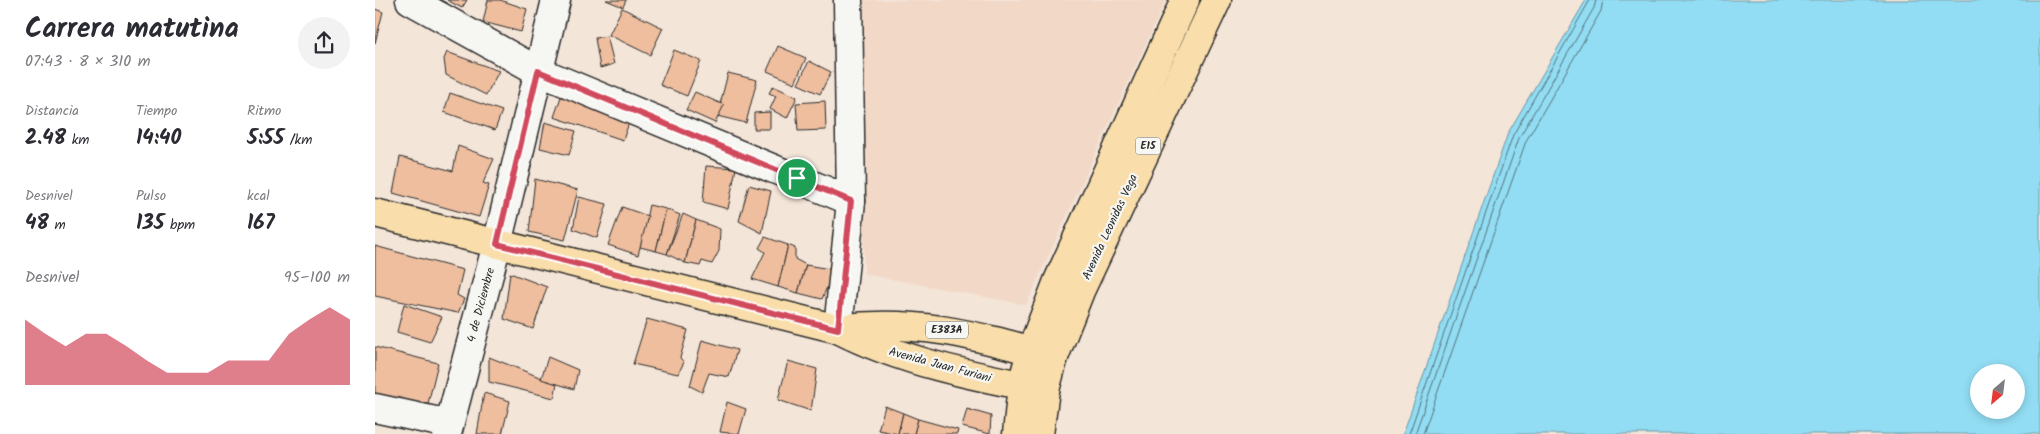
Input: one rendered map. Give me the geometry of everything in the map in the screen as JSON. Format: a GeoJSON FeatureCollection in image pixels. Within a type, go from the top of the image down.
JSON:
{"type":"FeatureCollection","features":[{"type":"Feature","properties":{"kind":"main road","name":"Avenida Leonidas Vega"},"geometry":{"type":"LineString","coordinates":[[1017,434],[1034,388],[1058,281],[1185,0]]}},
{"type":"Feature","properties":{"kind":"main road","name":"Avenida Leonidas Vega"},"geometry":{"type":"LineString","coordinates":[[1042,354],[1080,291],[1217,0]]}},
{"type":"Feature","properties":{"kind":"main road","name":"Avenida Juan Furiani"},"geometry":{"type":"LineString","coordinates":[[375,213],[838,329],[887,351],[970,375],[1034,388]]}},
{"type":"Feature","properties":{"kind":"main road","name":"Avenida Juan Furiani"},"geometry":{"type":"LineString","coordinates":[[838,329],[882,324],[914,325],[981,337],[1042,354]]}},
{"type":"Feature","properties":{"kind":"main road","name":"Avenida Leonidas Vega"},"geometry":{"type":"LineString","coordinates":[[1034,388],[1039,434]]}},
{"type":"Feature","properties":{"kind":"street"},"geometry":{"type":"LineString","coordinates":[[410,0],[538,71],[851,201]]}},
{"type":"Feature","properties":{"kind":"street","name":"4 de Diciembre"},"geometry":{"type":"LineString","coordinates":[[448,429],[497,244],[555,0]]}},
{"type":"Feature","properties":{"kind":"street"},"geometry":{"type":"LineString","coordinates":[[838,329],[851,201],[848,0]]}},
{"type":"Feature","properties":{"kind":"street"},"geometry":{"type":"LineString","coordinates":[[375,408],[448,429]]}},
{"type":"Feature","properties":{"kind":"shaded area"},"geometry":{"type":"Polygon","coordinates":[[[861,0],[1166,0],[1026,305],[864,274],[861,0]]]}},
{"type":"Feature","properties":{"kind":"water"},"geometry":{"type":"Polygon","coordinates":[[[1586,0],[2040,0],[2040,434],[1403,434],[1508,133],[1586,0]]]}},
{"type":"Feature","properties":{"kind":"building"},"geometry":{"type":"Polygon","coordinates":[[[447,0],[467,0],[462,8],[447,0]]]}},
{"type":"Feature","properties":{"kind":"building"},"geometry":{"type":"Polygon","coordinates":[[[488,0],[500,0],[527,9],[521,32],[483,22],[488,0]]]}},
{"type":"Feature","properties":{"kind":"building"},"geometry":{"type":"Polygon","coordinates":[[[606,0],[626,0],[623,7],[606,0]]]}},
{"type":"Feature","properties":{"kind":"building"},"geometry":{"type":"Polygon","coordinates":[[[622,8],[663,28],[650,55],[609,35],[622,8]]]}},
{"type":"Feature","properties":{"kind":"building"},"geometry":{"type":"Polygon","coordinates":[[[375,9],[383,12],[375,43],[375,9]]]}},
{"type":"Feature","properties":{"kind":"building"},"geometry":{"type":"Polygon","coordinates":[[[607,36],[614,64],[600,68],[595,38],[607,36]]]}},
{"type":"Feature","properties":{"kind":"building"},"geometry":{"type":"Polygon","coordinates":[[[778,46],[806,58],[795,83],[767,71],[778,46]]]}},
{"type":"Feature","properties":{"kind":"building"},"geometry":{"type":"Polygon","coordinates":[[[674,50],[701,61],[687,96],[660,85],[674,50]]]}},
{"type":"Feature","properties":{"kind":"building"},"geometry":{"type":"Polygon","coordinates":[[[447,52],[499,71],[486,95],[446,75],[444,59],[447,52]]]}},
{"type":"Feature","properties":{"kind":"building"},"geometry":{"type":"Polygon","coordinates":[[[809,61],[831,72],[820,94],[798,84],[809,61]]]}},
{"type":"Feature","properties":{"kind":"building"},"geometry":{"type":"Polygon","coordinates":[[[728,73],[757,80],[746,123],[717,116],[728,73]]]}},
{"type":"Feature","properties":{"kind":"building"},"geometry":{"type":"Polygon","coordinates":[[[773,86],[797,97],[787,118],[770,109],[776,96],[769,93],[773,86]]]}},
{"type":"Feature","properties":{"kind":"building"},"geometry":{"type":"Polygon","coordinates":[[[695,92],[724,105],[715,123],[686,110],[695,92]]]}},
{"type":"Feature","properties":{"kind":"building"},"geometry":{"type":"Polygon","coordinates":[[[450,93],[502,111],[495,130],[444,112],[450,93]]]}},
{"type":"Feature","properties":{"kind":"building"},"geometry":{"type":"Polygon","coordinates":[[[562,94],[631,117],[623,140],[554,117],[562,94]]]}},
{"type":"Feature","properties":{"kind":"building"},"geometry":{"type":"Polygon","coordinates":[[[825,101],[826,130],[798,131],[796,103],[825,101]]]}},
{"type":"Feature","properties":{"kind":"building"},"geometry":{"type":"Polygon","coordinates":[[[770,112],[770,129],[754,129],[754,113],[770,112]]]}},
{"type":"Feature","properties":{"kind":"building"},"geometry":{"type":"Polygon","coordinates":[[[545,122],[576,131],[569,155],[540,148],[545,122]]]}},
{"type":"Feature","properties":{"kind":"building"},"geometry":{"type":"Polygon","coordinates":[[[458,146],[494,159],[483,183],[489,185],[479,217],[393,193],[400,157],[453,171],[458,146]]]}},
{"type":"Feature","properties":{"kind":"building"},"geometry":{"type":"Polygon","coordinates":[[[706,166],[736,168],[728,209],[703,202],[706,166]]]}},
{"type":"Feature","properties":{"kind":"building"},"geometry":{"type":"Polygon","coordinates":[[[535,179],[578,190],[565,240],[529,232],[535,179]]]}},
{"type":"Feature","properties":{"kind":"building"},"geometry":{"type":"Polygon","coordinates":[[[749,185],[771,191],[762,233],[739,221],[749,185]]]}},
{"type":"Feature","properties":{"kind":"building"},"geometry":{"type":"Polygon","coordinates":[[[579,197],[607,204],[597,238],[573,229],[579,197]]]}},
{"type":"Feature","properties":{"kind":"building"},"geometry":{"type":"Polygon","coordinates":[[[649,205],[666,209],[656,251],[640,247],[649,205]]]}},
{"type":"Feature","properties":{"kind":"building"},"geometry":{"type":"Polygon","coordinates":[[[622,207],[648,216],[638,255],[608,245],[622,207]]]}},
{"type":"Feature","properties":{"kind":"building"},"geometry":{"type":"Polygon","coordinates":[[[666,209],[680,215],[667,254],[656,251],[666,209]]]}},
{"type":"Feature","properties":{"kind":"building"},"geometry":{"type":"Polygon","coordinates":[[[683,214],[696,220],[685,263],[667,254],[683,214]]]}},
{"type":"Feature","properties":{"kind":"building"},"geometry":{"type":"Polygon","coordinates":[[[696,220],[720,229],[719,251],[712,264],[702,261],[700,266],[685,263],[696,220]]]}},
{"type":"Feature","properties":{"kind":"building"},"geometry":{"type":"Polygon","coordinates":[[[765,237],[788,245],[778,287],[752,279],[765,252],[759,248],[765,237]]]}},
{"type":"Feature","properties":{"kind":"building"},"geometry":{"type":"Polygon","coordinates":[[[788,245],[795,248],[795,259],[806,265],[798,293],[778,287],[788,245]]]}},
{"type":"Feature","properties":{"kind":"building"},"geometry":{"type":"Polygon","coordinates":[[[375,246],[463,270],[457,295],[464,299],[458,313],[375,296],[375,246]]]}},
{"type":"Feature","properties":{"kind":"building"},"geometry":{"type":"Polygon","coordinates":[[[806,265],[830,269],[830,280],[822,299],[798,293],[806,265]]]}},
{"type":"Feature","properties":{"kind":"building"},"geometry":{"type":"Polygon","coordinates":[[[510,273],[547,287],[533,329],[504,319],[510,273]]]}},
{"type":"Feature","properties":{"kind":"building"},"geometry":{"type":"Polygon","coordinates":[[[404,304],[442,317],[430,342],[397,332],[404,304]]]}},
{"type":"Feature","properties":{"kind":"building"},"geometry":{"type":"Polygon","coordinates":[[[647,319],[688,330],[680,358],[684,362],[678,374],[633,364],[647,319]]]}},
{"type":"Feature","properties":{"kind":"building"},"geometry":{"type":"Polygon","coordinates":[[[702,340],[737,350],[729,377],[709,373],[702,392],[690,386],[702,340]]]}},
{"type":"Feature","properties":{"kind":"building"},"geometry":{"type":"Polygon","coordinates":[[[375,347],[438,363],[426,412],[375,399],[375,347]]]}},
{"type":"Feature","properties":{"kind":"building"},"geometry":{"type":"Polygon","coordinates":[[[489,357],[557,384],[554,398],[489,382],[489,357]]]}},
{"type":"Feature","properties":{"kind":"building"},"geometry":{"type":"Polygon","coordinates":[[[548,357],[578,370],[574,389],[541,379],[548,357]]]}},
{"type":"Feature","properties":{"kind":"building"},"geometry":{"type":"Polygon","coordinates":[[[788,361],[817,369],[811,411],[778,400],[788,361]]]}},
{"type":"Feature","properties":{"kind":"building"},"geometry":{"type":"Polygon","coordinates":[[[484,393],[510,401],[502,434],[477,434],[484,393]]]}},
{"type":"Feature","properties":{"kind":"building"},"geometry":{"type":"Polygon","coordinates":[[[727,402],[746,409],[739,434],[720,432],[727,402]]]}},
{"type":"Feature","properties":{"kind":"building"},"geometry":{"type":"Polygon","coordinates":[[[885,406],[903,413],[898,434],[878,430],[885,406]]]}},
{"type":"Feature","properties":{"kind":"building"},"geometry":{"type":"Polygon","coordinates":[[[967,409],[991,416],[990,434],[962,427],[967,409]]]}},
{"type":"Feature","properties":{"kind":"building"},"geometry":{"type":"Polygon","coordinates":[[[903,413],[918,419],[914,434],[898,434],[903,413]]]}},
{"type":"Feature","properties":{"kind":"building"},"geometry":{"type":"Polygon","coordinates":[[[918,419],[958,430],[957,434],[914,434],[918,419]]]}},
{"type":"Feature","properties":{"kind":"route"},"geometry":{"type":"LineString","coordinates":[[538,71],[797,178],[851,201],[838,329],[497,244],[538,71]]}}]}
